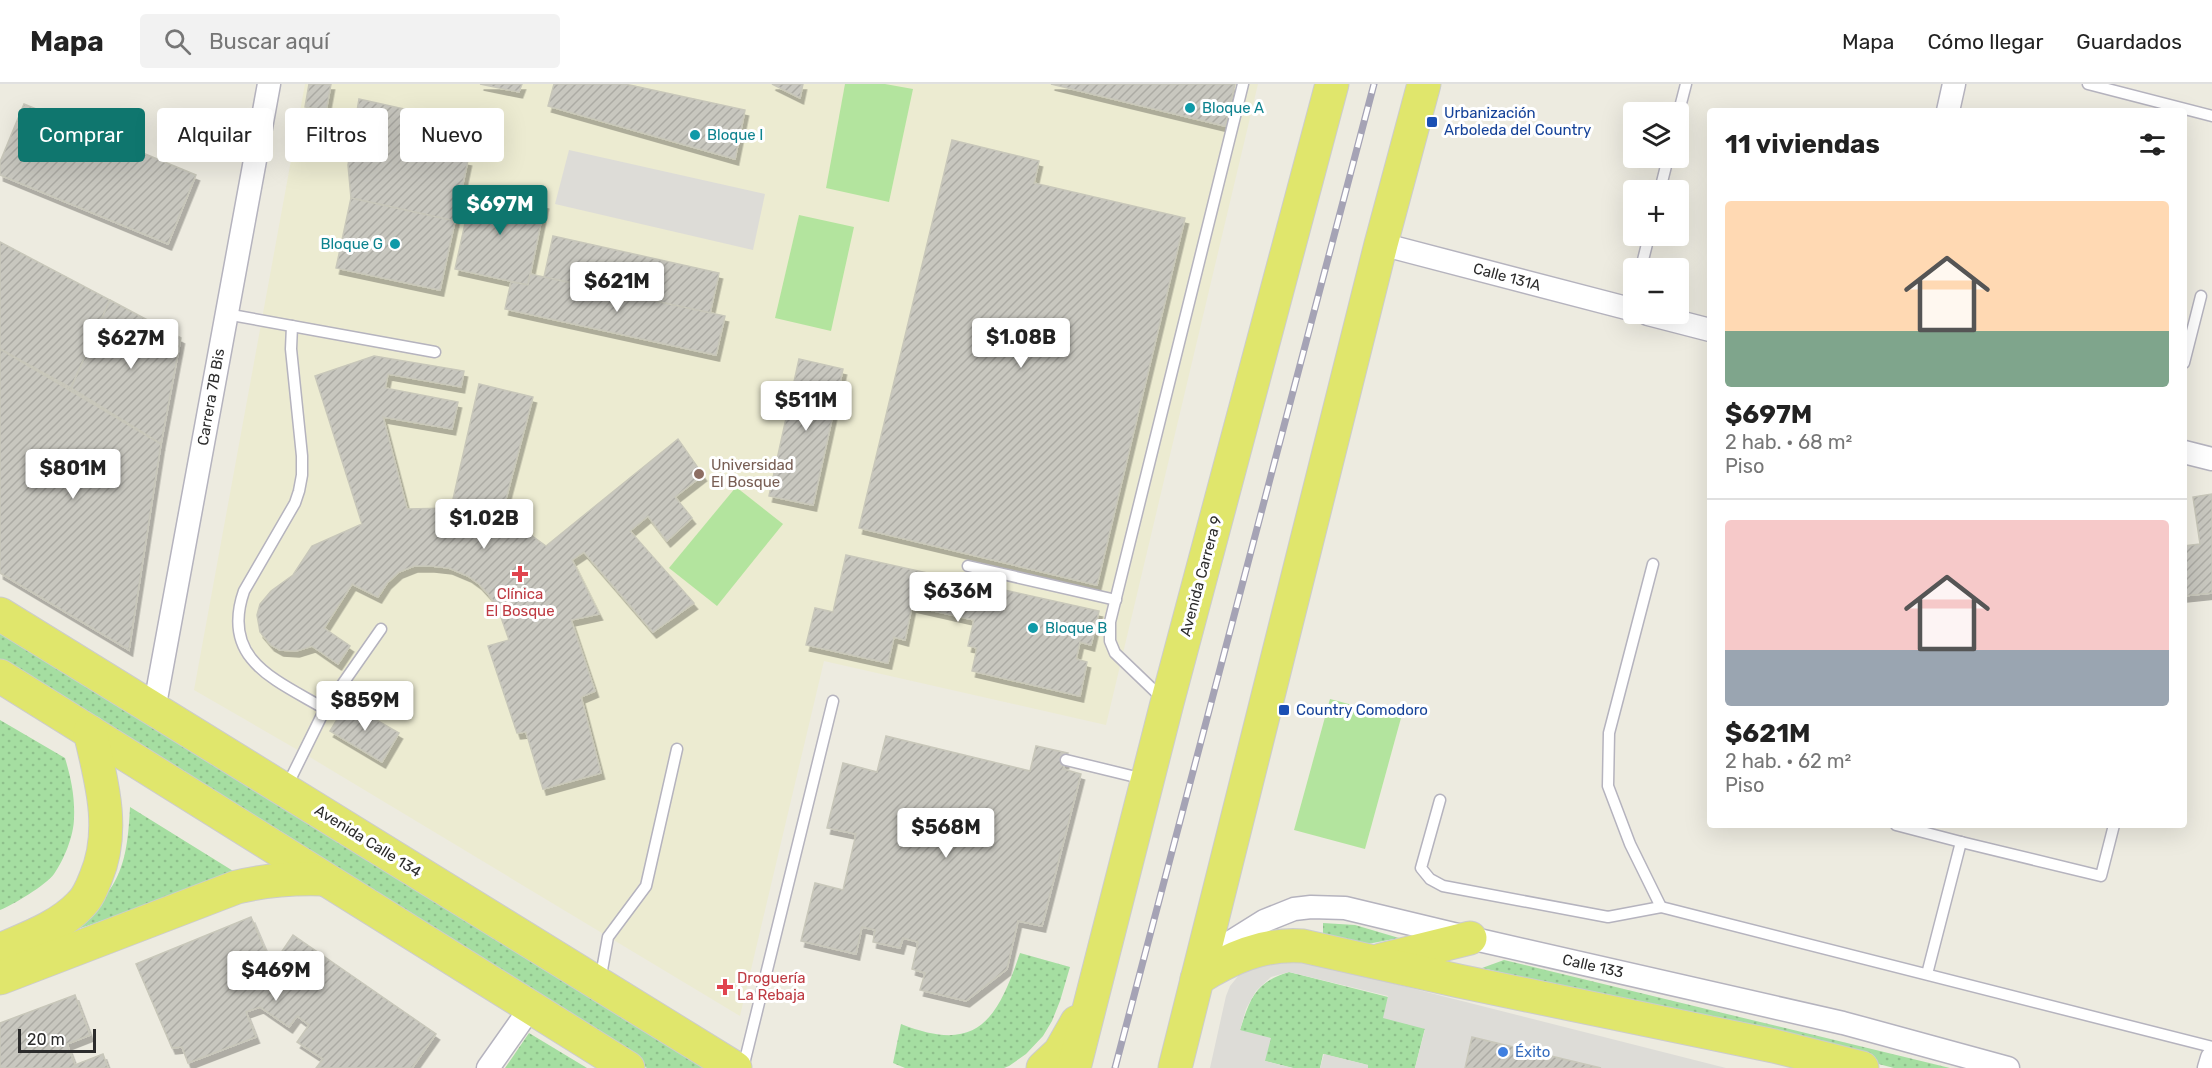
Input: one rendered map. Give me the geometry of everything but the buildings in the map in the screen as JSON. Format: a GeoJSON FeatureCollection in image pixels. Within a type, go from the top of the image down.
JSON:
{"type":"FeatureCollection","features":[{"type":"Feature","properties":{"kind":"main road","name":"Avenida Carrera 9"},"geometry":{"type":"LineString","coordinates":[[1074,1068],[1167,703],[1332,84]]}},
{"type":"Feature","properties":{"kind":"main road"},"geometry":{"type":"LineString","coordinates":[[1175,1068],[1381,244],[1424,84]]}},
{"type":"Feature","properties":{"kind":"main road","name":"Avenida Calle 134"},"geometry":{"type":"LineString","coordinates":[[0,614],[735,1068]]}},
{"type":"Feature","properties":{"kind":"main road"},"geometry":{"type":"LineString","coordinates":[[0,676],[628,1068]]}},
{"type":"Feature","properties":{"kind":"main road"},"geometry":{"type":"LineString","coordinates":[[0,950],[63,920],[81,904],[96,877],[105,850],[106,830],[104,793],[90,732]]}},
{"type":"Feature","properties":{"kind":"main road"},"geometry":{"type":"LineString","coordinates":[[0,978],[237,887],[281,878],[324,879]]}},
{"type":"Feature","properties":{"kind":"main road"},"geometry":{"type":"LineString","coordinates":[[1374,961],[1470,939]]}},
{"type":"Feature","properties":{"kind":"main road"},"geometry":{"type":"LineString","coordinates":[[1197,979],[1224,962],[1265,947],[1303,946],[1459,981],[1774,1046],[1862,1068]]}},
{"type":"Feature","properties":{"kind":"main road"},"geometry":{"type":"LineString","coordinates":[[1043,1068],[1060,1052],[1090,999]]}},
{"type":"Feature","properties":{"kind":"street","name":"Carrera 7B Bis"},"geometry":{"type":"LineString","coordinates":[[154,710],[269,84]]}},
{"type":"Feature","properties":{"kind":"street"},"geometry":{"type":"LineString","coordinates":[[1949,108],[1954,84]]}},
{"type":"Feature","properties":{"kind":"street","name":"Calle 131A"},"geometry":{"type":"LineString","coordinates":[[1381,244],[1623,305]]}},
{"type":"Feature","properties":{"kind":"street","name":"Calle 131A"},"geometry":{"type":"LineString","coordinates":[[1689,324],[1707,329]]}},
{"type":"Feature","properties":{"kind":"street"},"geometry":{"type":"LineString","coordinates":[[2187,453],[2212,459]]}},
{"type":"Feature","properties":{"kind":"street","name":"Calle 133"},"geometry":{"type":"LineString","coordinates":[[1197,979],[1219,952],[1248,930],[1294,909],[1345,908],[1470,939],[1843,1023],[2008,1068]]}},
{"type":"Feature","properties":{"kind":"street"},"geometry":{"type":"LineString","coordinates":[[488,1068],[531,1007]]}},
{"type":"Feature","properties":{"kind":"street"},"geometry":{"type":"LineString","coordinates":[[2209,1068],[2212,1058]]}},
{"type":"Feature","properties":{"kind":"lane"},"geometry":{"type":"LineString","coordinates":[[1167,703],[1115,653],[1110,641],[1110,622],[1243,84]]}},
{"type":"Feature","properties":{"kind":"lane"},"geometry":{"type":"LineString","coordinates":[[1681,102],[1686,84]]}},
{"type":"Feature","properties":{"kind":"lane"},"geometry":{"type":"LineString","coordinates":[[2088,84],[2181,108]]}},
{"type":"Feature","properties":{"kind":"lane"},"geometry":{"type":"LineString","coordinates":[[2187,110],[2212,116]]}},
{"type":"Feature","properties":{"kind":"lane"},"geometry":{"type":"LineString","coordinates":[[2187,351],[2201,296]]}},
{"type":"Feature","properties":{"kind":"lane"},"geometry":{"type":"LineString","coordinates":[[226,314],[435,352]]}},
{"type":"Feature","properties":{"kind":"lane"},"geometry":{"type":"LineString","coordinates":[[292,326],[291,349],[302,456],[301,483],[295,503],[244,591],[239,606],[238,626],[249,657],[261,670],[326,709]]}},
{"type":"Feature","properties":{"kind":"lane"},"geometry":{"type":"LineString","coordinates":[[1653,564],[1609,733],[1608,786],[1630,844],[1661,907]]}},
{"type":"Feature","properties":{"kind":"lane"},"geometry":{"type":"LineString","coordinates":[[968,566],[1116,600]]}},
{"type":"Feature","properties":{"kind":"lane"},"geometry":{"type":"LineString","coordinates":[[285,790],[326,709],[381,629]]}},
{"type":"Feature","properties":{"kind":"lane"},"geometry":{"type":"LineString","coordinates":[[742,1068],[832,701]]}},
{"type":"Feature","properties":{"kind":"lane"},"geometry":{"type":"LineString","coordinates":[[600,984],[608,937],[646,886],[677,749]]}},
{"type":"Feature","properties":{"kind":"lane"},"geometry":{"type":"LineString","coordinates":[[1066,760],[1147,780]]}},
{"type":"Feature","properties":{"kind":"lane"},"geometry":{"type":"LineString","coordinates":[[1440,800],[1421,868],[1430,879],[1443,886],[1608,917],[1661,907],[2212,1047]]}},
{"type":"Feature","properties":{"kind":"lane"},"geometry":{"type":"LineString","coordinates":[[1907,828],[2101,876],[2113,828]]}},
{"type":"Feature","properties":{"kind":"lane"},"geometry":{"type":"LineString","coordinates":[[1927,974],[1960,842]]}},
{"type":"Feature","properties":{"kind":"shaded area","name":"Universidad El Bosque"},"geometry":{"type":"Polygon","coordinates":[[[305,84],[1258,84],[1106,725],[824,661],[740,1016],[194,690],[291,162],[388,162],[388,108],[301,108],[305,84]]]}},
{"type":"Feature","properties":{"kind":"shaded area"},"geometry":{"type":"Polygon","coordinates":[[[569,150],[765,194],[753,250],[555,204],[569,150]]]}},
{"type":"Feature","properties":{"kind":"shaded area"},"geometry":{"type":"Polygon","coordinates":[[[1265,961],[1312,963],[1726,1068],[1601,1068],[1473,1037],[1465,1068],[1415,1068],[1425,1029],[1383,1018],[1388,996],[1289,972],[1271,977],[1256,991],[1246,1009],[1240,1030],[1271,1038],[1265,1061],[1293,1068],[1210,1068],[1230,986],[1244,969],[1265,961]]]}},
{"type":"Feature","properties":{"kind":"shaded area"},"geometry":{"type":"Polygon","coordinates":[[[1324,1054],[1368,1065],[1368,1068],[1320,1068],[1324,1054]]]}},
{"type":"Feature","properties":{"kind":"green space"},"geometry":{"type":"Polygon","coordinates":[[[845,84],[885,84],[913,89],[889,202],[826,188],[845,84]]]}},
{"type":"Feature","properties":{"kind":"green space"},"geometry":{"type":"Polygon","coordinates":[[[799,215],[854,227],[831,331],[775,318],[799,215]]]}},
{"type":"Feature","properties":{"kind":"green space"},"geometry":{"type":"Polygon","coordinates":[[[736,487],[783,524],[717,606],[669,568],[736,487]]]}},
{"type":"Feature","properties":{"kind":"green space"},"geometry":{"type":"Polygon","coordinates":[[[0,631],[706,1068],[647,1068],[276,840],[0,662],[0,631]]]}},
{"type":"Feature","properties":{"kind":"green space"},"geometry":{"type":"Polygon","coordinates":[[[1330,699],[1401,718],[1365,849],[1294,830],[1330,699]]]}},
{"type":"Feature","properties":{"kind":"green space"},"geometry":{"type":"Polygon","coordinates":[[[0,720],[65,758],[72,788],[74,825],[65,855],[54,874],[29,894],[0,910],[0,720]]]}},
{"type":"Feature","properties":{"kind":"green space"},"geometry":{"type":"Polygon","coordinates":[[[130,807],[238,874],[75,930],[102,901],[118,875],[126,846],[130,807]]]}},
{"type":"Feature","properties":{"kind":"green space"},"geometry":{"type":"Polygon","coordinates":[[[1323,923],[1355,925],[1399,938],[1357,946],[1323,937],[1323,923]]]}},
{"type":"Feature","properties":{"kind":"green space"},"geometry":{"type":"Polygon","coordinates":[[[1020,953],[1070,967],[1052,1021],[1043,1036],[1026,1054],[1004,1068],[905,1068],[893,1063],[901,1024],[927,1032],[948,1035],[966,1033],[980,1025],[992,1013],[1002,997],[1020,953]]]}},
{"type":"Feature","properties":{"kind":"green space"},"geometry":{"type":"Polygon","coordinates":[[[1504,960],[1950,1068],[1894,1068],[1762,1034],[1482,968],[1504,960]]]}},
{"type":"Feature","properties":{"kind":"green space"},"geometry":{"type":"Polygon","coordinates":[[[1289,972],[1388,997],[1425,1028],[1415,1068],[1368,1068],[1368,1065],[1323,1054],[1320,1068],[1293,1068],[1265,1061],[1240,1030],[1255,993],[1268,981],[1289,972]]]}},
{"type":"Feature","properties":{"kind":"green space"},"geometry":{"type":"Polygon","coordinates":[[[529,1033],[587,1068],[505,1068],[529,1033]]]}},
{"type":"Feature","properties":{"kind":"railway"},"geometry":{"type":"LineString","coordinates":[[1115,1068],[1374,84]]}},
{"type":"Feature","properties":{"kind":"place","name":"Bloque A"},"geometry":{"type":"Point","coordinates":[1190,108]}},
{"type":"Feature","properties":{"kind":"place","name":"Urbanización Arboleda del Country"},"geometry":{"type":"Point","coordinates":[1432,122]}},
{"type":"Feature","properties":{"kind":"place","name":"Bloque I"},"geometry":{"type":"Point","coordinates":[695,135]}},
{"type":"Feature","properties":{"kind":"place","name":"Bloque G"},"geometry":{"type":"Point","coordinates":[395,244]}},
{"type":"Feature","properties":{"kind":"place","name":"Universidad El Bosque"},"geometry":{"type":"Point","coordinates":[699,474]}},
{"type":"Feature","properties":{"kind":"place","name":"Clínica El Bosque"},"geometry":{"type":"Point","coordinates":[520,574]}},
{"type":"Feature","properties":{"kind":"place","name":"Bloque B"},"geometry":{"type":"Point","coordinates":[1033,628]}},
{"type":"Feature","properties":{"kind":"place","name":"Country Comodoro"},"geometry":{"type":"Point","coordinates":[1284,710]}},
{"type":"Feature","properties":{"kind":"place","name":"Droguería La Rebaja"},"geometry":{"type":"Point","coordinates":[725,987]}},
{"type":"Feature","properties":{"kind":"place","name":"Éxito"},"geometry":{"type":"Point","coordinates":[1503,1052]}}]}
